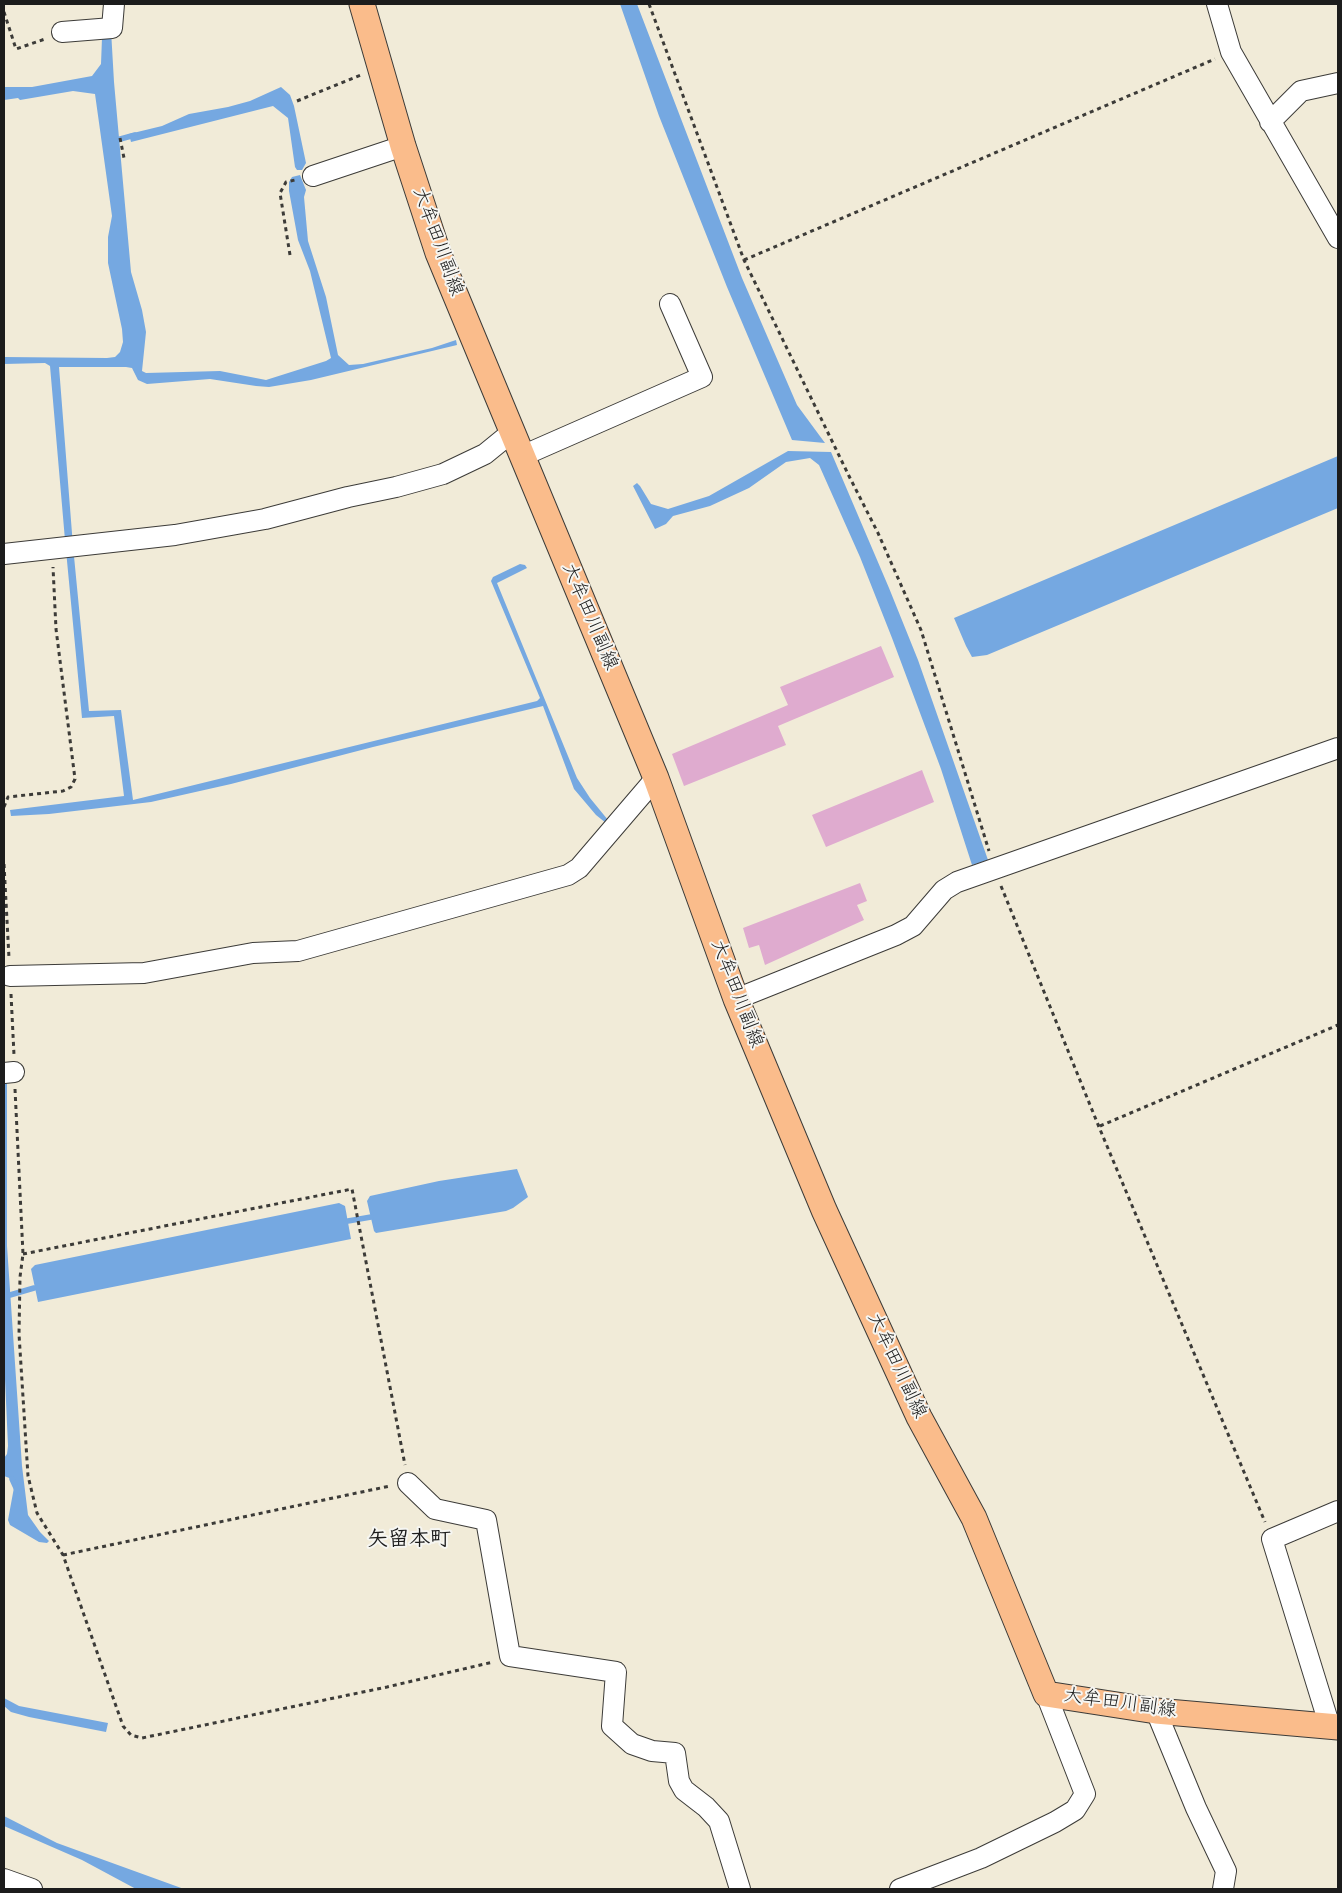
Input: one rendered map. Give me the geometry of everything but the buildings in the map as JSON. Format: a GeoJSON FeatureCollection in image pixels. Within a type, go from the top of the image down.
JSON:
{"type":"FeatureCollection","features":[{"type":"Feature","properties":{"kind":"main road","name":"大牟田川副線"},"geometry":{"type":"LineString","coordinates":[[362,4],[403,146],[438,253],[656,778],[736,999],[824,1210],[920,1417],[974,1518],[1046,1694],[1156,1711],[1334,1727]]}},
{"type":"Feature","properties":{"kind":"street"},"geometry":{"type":"LineString","coordinates":[[62,32],[103,29],[114,4]]}},
{"type":"Feature","properties":{"kind":"street"},"geometry":{"type":"LineString","coordinates":[[1218,4],[1231,52],[1338,238]]}},
{"type":"Feature","properties":{"kind":"street"},"geometry":{"type":"LineString","coordinates":[[1270,122],[1301,91],[1338,83]]}},
{"type":"Feature","properties":{"kind":"street"},"geometry":{"type":"LineString","coordinates":[[313,176],[403,146]]}},
{"type":"Feature","properties":{"kind":"street"},"geometry":{"type":"LineString","coordinates":[[522,456],[702,378],[670,304]]}},
{"type":"Feature","properties":{"kind":"street"},"geometry":{"type":"LineString","coordinates":[[4,554],[175,535],[265,519],[443,474],[485,454],[512,432]]}},
{"type":"Feature","properties":{"kind":"street"},"geometry":{"type":"LineString","coordinates":[[736,999],[896,935],[913,926],[944,890],[957,882],[1338,748]]}},
{"type":"Feature","properties":{"kind":"street"},"geometry":{"type":"LineString","coordinates":[[10,976],[144,973],[253,953],[298,951],[568,875],[579,868],[656,778]]}},
{"type":"Feature","properties":{"kind":"street"},"geometry":{"type":"LineString","coordinates":[[408,1483],[434,1509],[486,1520],[510,1656],[616,1672],[612,1726],[632,1744],[652,1751],[675,1753],[679,1781],[684,1790],[706,1807],[719,1821],[740,1889]]}},
{"type":"Feature","properties":{"kind":"street"},"geometry":{"type":"LineString","coordinates":[[1334,1727],[1272,1539],[1338,1511]]}},
{"type":"Feature","properties":{"kind":"street"},"geometry":{"type":"LineString","coordinates":[[900,1889],[982,1858],[1075,1810],[1085,1794],[1046,1694]]}},
{"type":"Feature","properties":{"kind":"street"},"geometry":{"type":"LineString","coordinates":[[1156,1711],[1196,1808],[1226,1871],[1223,1889]]}},
{"type":"Feature","properties":{"kind":"street"},"geometry":{"type":"LineString","coordinates":[[4,1879],[32,1889]]}},
{"type":"Feature","properties":{"kind":"path"},"geometry":{"type":"LineString","coordinates":[[649,4],[744,260],[878,533],[921,630],[994,868],[1272,1539]]}},
{"type":"Feature","properties":{"kind":"path"},"geometry":{"type":"LineString","coordinates":[[4,15],[16,49],[62,32]]}},
{"type":"Feature","properties":{"kind":"path"},"geometry":{"type":"LineString","coordinates":[[744,260],[1231,52]]}},
{"type":"Feature","properties":{"kind":"path"},"geometry":{"type":"LineString","coordinates":[[297,100],[380,68]]}},
{"type":"Feature","properties":{"kind":"path"},"geometry":{"type":"LineString","coordinates":[[120,138],[124,158]]}},
{"type":"Feature","properties":{"kind":"path"},"geometry":{"type":"LineString","coordinates":[[290,255],[280,193],[286,182],[313,176]]}},
{"type":"Feature","properties":{"kind":"path"},"geometry":{"type":"LineString","coordinates":[[4,807],[8,796],[63,790],[71,787],[75,779],[56,629],[62,548]]}},
{"type":"Feature","properties":{"kind":"path"},"geometry":{"type":"LineString","coordinates":[[4,864],[10,976],[8,1072],[23,1254],[20,1277],[19,1334],[28,1476],[37,1513],[63,1555],[123,1726],[131,1735],[142,1738],[478,1667],[510,1656]]}},
{"type":"Feature","properties":{"kind":"path"},"geometry":{"type":"LineString","coordinates":[[1100,1127],[1338,1025]]}},
{"type":"Feature","properties":{"kind":"path"},"geometry":{"type":"LineString","coordinates":[[23,1254],[352,1189],[408,1483],[63,1555]]}},
{"type":"Feature","properties":{"kind":"water"},"geometry":{"type":"Polygon","coordinates":[[[620,4],[637,4],[742,278],[797,405],[825,443],[792,440],[727,287],[659,116],[620,4]]]}},
{"type":"Feature","properties":{"kind":"water"},"geometry":{"type":"Polygon","coordinates":[[[111,30],[131,272],[146,332],[142,371],[146,373],[220,371],[266,380],[331,358],[310,271],[298,240],[289,191],[289,182],[292,177],[300,175],[306,190],[304,197],[308,241],[326,297],[338,355],[349,365],[363,364],[432,348],[456,340],[457,345],[311,380],[269,387],[210,379],[147,384],[138,380],[132,368],[59,367],[73,546],[89,711],[121,710],[133,800],[537,701],[540,698],[491,581],[493,577],[520,564],[525,565],[527,568],[497,583],[577,778],[608,820],[606,823],[596,815],[574,789],[543,706],[231,784],[151,802],[49,814],[11,816],[10,810],[124,796],[114,716],[82,718],[50,366],[45,363],[4,364],[4,357],[107,358],[115,357],[120,352],[123,342],[122,329],[108,263],[108,237],[112,216],[95,94],[73,91],[20,100],[18,98],[4,100],[4,87],[32,87],[92,76],[101,64],[102,38],[111,30]]]}},
{"type":"Feature","properties":{"kind":"water"},"geometry":{"type":"Polygon","coordinates":[[[281,87],[290,95],[294,106],[306,163],[302,170],[297,170],[295,167],[288,118],[273,106],[131,142],[129,134],[162,126],[189,114],[250,101],[281,87]]]}},
{"type":"Feature","properties":{"kind":"water"},"geometry":{"type":"Polygon","coordinates":[[[788,451],[831,452],[918,660],[988,860],[972,865],[941,769],[892,638],[860,557],[819,465],[810,458],[786,462],[749,488],[710,506],[673,516],[666,524],[655,529],[633,486],[637,483],[640,486],[651,504],[668,509],[709,496],[788,451]]]}},
{"type":"Feature","properties":{"kind":"water"},"geometry":{"type":"Polygon","coordinates":[[[1338,456],[1338,508],[987,655],[972,657],[966,646],[954,618],[1338,456]]]}},
{"type":"Feature","properties":{"kind":"water"},"geometry":{"type":"Polygon","coordinates":[[[4,1074],[7,1074],[7,1246],[22,1466],[28,1515],[49,1541],[47,1543],[39,1542],[10,1525],[8,1520],[15,1482],[4,1476],[4,1458],[7,1454],[8,1446],[4,1357],[4,1074]]]}},
{"type":"Feature","properties":{"kind":"water"},"geometry":{"type":"Polygon","coordinates":[[[517,1169],[528,1197],[513,1208],[506,1211],[376,1233],[374,1231],[367,1201],[370,1196],[439,1181],[517,1169]]]}},
{"type":"Feature","properties":{"kind":"water"},"geometry":{"type":"Polygon","coordinates":[[[339,1203],[345,1206],[351,1239],[38,1302],[31,1269],[35,1265],[339,1203]]]}},
{"type":"Feature","properties":{"kind":"water"},"geometry":{"type":"Polygon","coordinates":[[[4,1698],[19,1706],[108,1723],[106,1732],[11,1712],[4,1706],[4,1698]]]}},
{"type":"Feature","properties":{"kind":"water"},"geometry":{"type":"Polygon","coordinates":[[[4,1816],[57,1843],[184,1889],[136,1889],[82,1860],[4,1826],[4,1816]]]}},
{"type":"Feature","properties":{"kind":"waterway"},"geometry":{"type":"LineString","coordinates":[[113,141],[135,135]]}},
{"type":"Feature","properties":{"kind":"waterway"},"geometry":{"type":"LineString","coordinates":[[348,1221],[371,1217]]}},
{"type":"Feature","properties":{"kind":"waterway"},"geometry":{"type":"LineString","coordinates":[[10,1295],[34,1288]]}},
{"type":"Feature","properties":{"kind":"waterway"},"geometry":{"type":"LineString","coordinates":[[12,1479],[17,1490]]}},
{"type":"Feature","properties":{"kind":"district","name":"矢留本町"},"geometry":{"type":"Point","coordinates":[409,1541]}}]}
